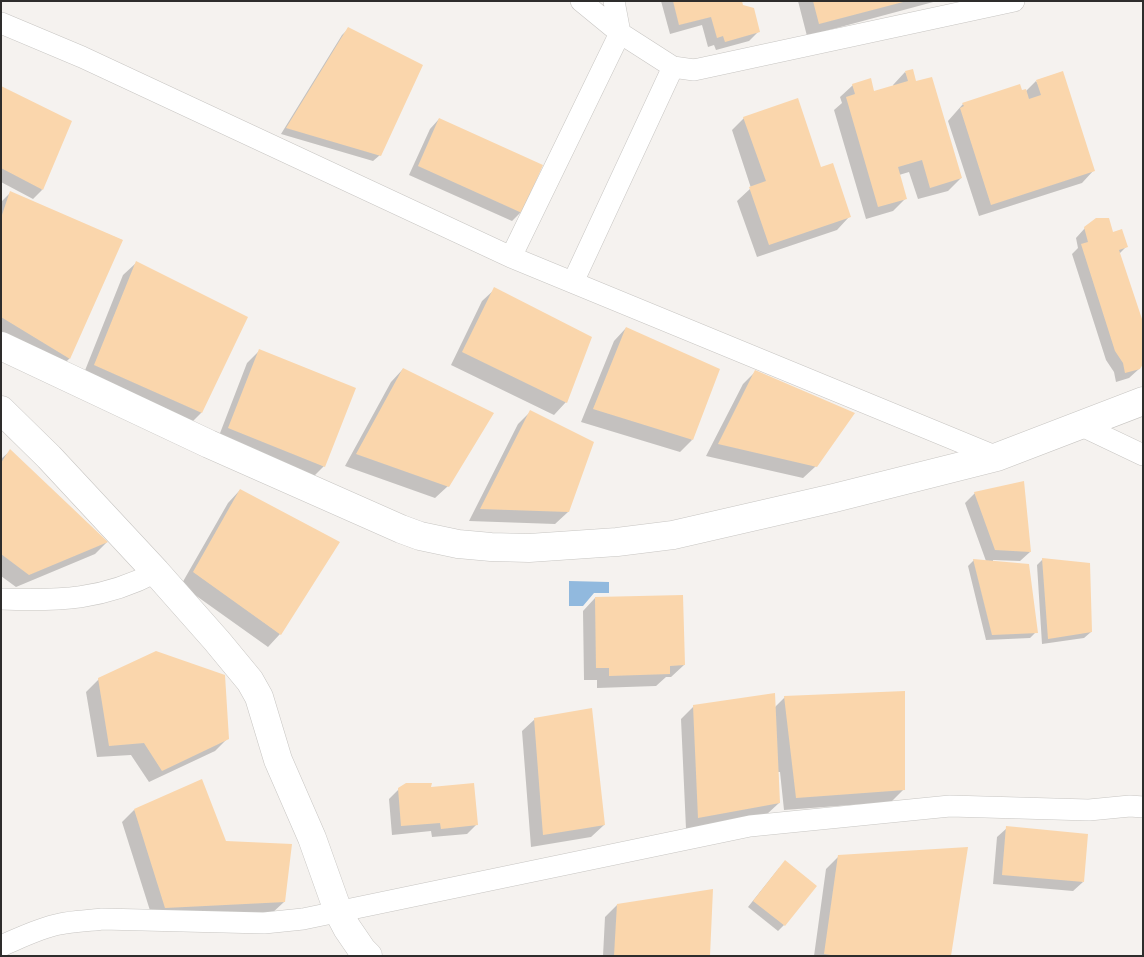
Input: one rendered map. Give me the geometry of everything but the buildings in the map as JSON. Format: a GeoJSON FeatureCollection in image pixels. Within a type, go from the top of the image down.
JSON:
{"type":"FeatureCollection","features":[{"type":"Feature","properties":{"kind":"street"},"geometry":{"type":"LineString","coordinates":[[581,1],[620,33],[673,66],[694,70],[1014,1]]}},
{"type":"Feature","properties":{"kind":"street"},"geometry":{"type":"LineString","coordinates":[[511,257],[620,33],[614,1]]}},
{"type":"Feature","properties":{"kind":"street"},"geometry":{"type":"LineString","coordinates":[[1,22],[511,257],[997,457]]}},
{"type":"Feature","properties":{"kind":"street"},"geometry":{"type":"LineString","coordinates":[[573,282],[673,66]]}},
{"type":"Feature","properties":{"kind":"street"},"geometry":{"type":"LineString","coordinates":[[1,346],[209,444],[381,521],[420,536],[473,545],[529,548],[617,542],[672,535],[825,500],[997,457],[1143,401]]}},
{"type":"Feature","properties":{"kind":"street"},"geometry":{"type":"LineString","coordinates":[[1,410],[49,457],[156,572],[223,647],[250,682],[259,698],[278,760],[312,838],[338,911],[354,939],[368,956]]}},
{"type":"Feature","properties":{"kind":"street"},"geometry":{"type":"LineString","coordinates":[[1080,425],[1143,455]]}},
{"type":"Feature","properties":{"kind":"street"},"geometry":{"type":"LineString","coordinates":[[1,599],[26,600],[85,597],[135,584],[156,572]]}},
{"type":"Feature","properties":{"kind":"street"},"geometry":{"type":"LineString","coordinates":[[1,946],[36,931],[59,924],[102,919],[264,923],[303,919],[750,826],[950,806],[1089,810],[1130,806],[1143,807]]}},
{"type":"Feature","properties":{"kind":"water"},"geometry":{"type":"Polygon","coordinates":[[[569,581],[609,582],[609,593],[594,593],[583,606],[569,606],[569,581]]]}}]}
